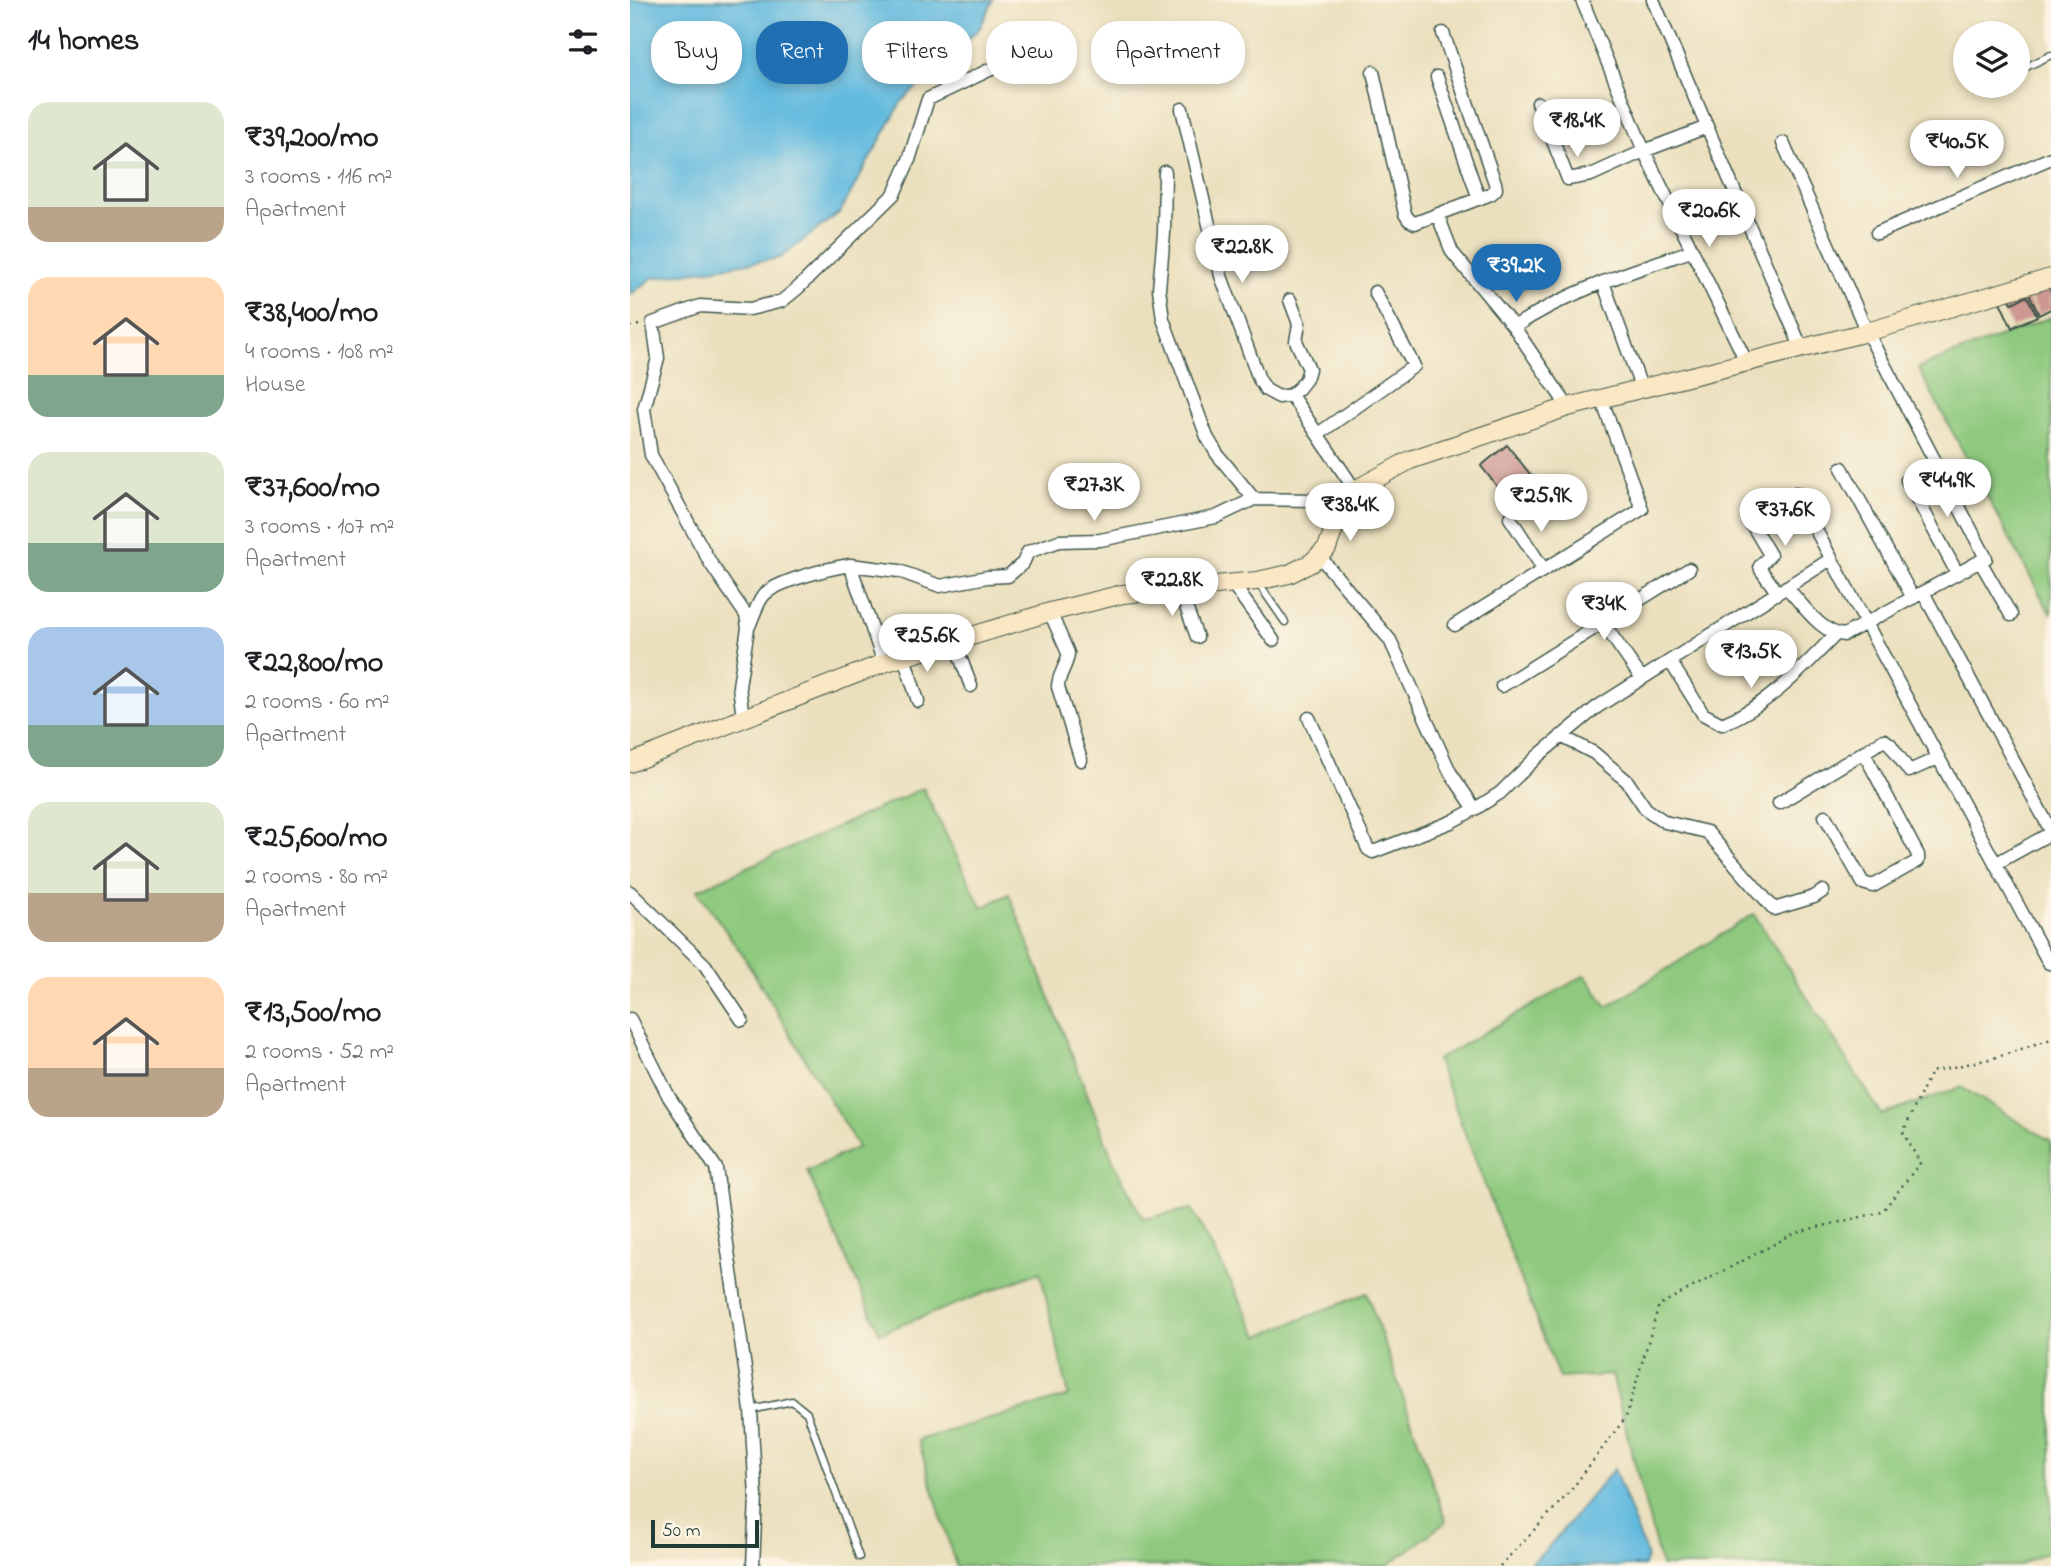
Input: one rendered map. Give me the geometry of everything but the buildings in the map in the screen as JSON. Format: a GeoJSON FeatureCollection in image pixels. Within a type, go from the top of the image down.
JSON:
{"type":"FeatureCollection","features":[{"type":"Feature","properties":{"kind":"street"},"geometry":{"type":"LineString","coordinates":[[1582,0],[1644,151],[1746,361]]}},
{"type":"Feature","properties":{"kind":"street"},"geometry":{"type":"LineString","coordinates":[[1653,0],[1801,347]]}},
{"type":"Feature","properties":{"kind":"street"},"geometry":{"type":"LineString","coordinates":[[1373,72],[1405,214],[1409,220],[1415,223],[1438,216],[1494,192],[1495,183],[1443,33]]}},
{"type":"Feature","properties":{"kind":"street"},"geometry":{"type":"LineString","coordinates":[[743,718],[740,686],[748,628],[746,615],[711,564],[651,455],[644,409],[658,358],[653,323],[700,306],[750,310],[782,301],[894,194],[909,160],[928,100],[986,72]]}},
{"type":"Feature","properties":{"kind":"street"},"geometry":{"type":"LineString","coordinates":[[1437,77],[1479,199]]}},
{"type":"Feature","properties":{"kind":"street"},"geometry":{"type":"LineString","coordinates":[[1538,103],[1558,159],[1568,178],[1591,175],[1707,127]]}},
{"type":"Feature","properties":{"kind":"street"},"geometry":{"type":"LineString","coordinates":[[1182,109],[1221,276],[1242,329],[1250,360],[1266,390],[1279,397],[1291,395],[1306,379],[1308,369],[1296,341],[1298,317],[1290,300]]}},
{"type":"Feature","properties":{"kind":"street"},"geometry":{"type":"LineString","coordinates":[[1751,523],[1770,555],[1760,566],[1761,570],[1826,629],[1836,634],[1850,633],[1986,558],[1867,332],[1783,142]]}},
{"type":"Feature","properties":{"kind":"street"},"geometry":{"type":"LineString","coordinates":[[1877,233],[2051,159]]}},
{"type":"Feature","properties":{"kind":"street"},"geometry":{"type":"LineString","coordinates":[[1165,172],[1164,233],[1159,289],[1163,319],[1207,437],[1217,454],[1254,499]]}},
{"type":"Feature","properties":{"kind":"street"},"geometry":{"type":"LineString","coordinates":[[1438,216],[1452,252],[1514,327],[1568,407]]}},
{"type":"Feature","properties":{"kind":"street"},"geometry":{"type":"LineString","coordinates":[[1514,327],[1541,309],[1602,282],[1691,251]]}},
{"type":"Feature","properties":{"kind":"street"},"geometry":{"type":"LineString","coordinates":[[630,763],[884,663],[1050,612],[1123,594],[1257,581],[1289,574],[1320,556],[1331,540],[1343,504],[1355,490],[1410,460],[1568,407],[1867,332],[2051,278]]}},
{"type":"Feature","properties":{"kind":"street"},"geometry":{"type":"LineString","coordinates":[[1602,282],[1641,387]]}},
{"type":"Feature","properties":{"kind":"street"},"geometry":{"type":"LineString","coordinates":[[1318,434],[1414,366],[1375,292]]}},
{"type":"Feature","properties":{"kind":"street"},"geometry":{"type":"LineString","coordinates":[[1291,395],[1355,490]]}},
{"type":"Feature","properties":{"kind":"street"},"geometry":{"type":"LineString","coordinates":[[1455,625],[1642,509],[1601,398]]}},
{"type":"Feature","properties":{"kind":"street"},"geometry":{"type":"LineString","coordinates":[[1842,468],[1918,595],[2051,832],[1995,864]]}},
{"type":"Feature","properties":{"kind":"street"},"geometry":{"type":"LineString","coordinates":[[1907,480],[1957,573]]}},
{"type":"Feature","properties":{"kind":"street"},"geometry":{"type":"LineString","coordinates":[[1796,494],[2049,963]]}},
{"type":"Feature","properties":{"kind":"street"},"geometry":{"type":"LineString","coordinates":[[748,628],[764,595],[787,582],[836,567],[850,565],[899,571],[940,586],[987,576],[1008,576],[1023,563],[1028,552],[1059,541],[1100,540],[1216,517],[1254,499],[1316,500],[1343,504]]}},
{"type":"Feature","properties":{"kind":"street"},"geometry":{"type":"LineString","coordinates":[[1510,518],[1544,570]]}},
{"type":"Feature","properties":{"kind":"street"},"geometry":{"type":"LineString","coordinates":[[1320,556],[1390,640],[1450,772],[1475,809]]}},
{"type":"Feature","properties":{"kind":"street"},"geometry":{"type":"LineString","coordinates":[[1309,718],[1370,851],[1413,838],[1475,809],[1500,793],[1561,736],[1597,707],[1831,559]]}},
{"type":"Feature","properties":{"kind":"street"},"geometry":{"type":"LineString","coordinates":[[1980,561],[2011,615]]}},
{"type":"Feature","properties":{"kind":"street"},"geometry":{"type":"LineString","coordinates":[[850,565],[884,663]]}},
{"type":"Feature","properties":{"kind":"street"},"geometry":{"type":"LineString","coordinates":[[1502,686],[1689,569]]}},
{"type":"Feature","properties":{"kind":"street"},"geometry":{"type":"LineString","coordinates":[[1232,583],[1273,640]]}},
{"type":"Feature","properties":{"kind":"street"},"geometry":{"type":"LineString","coordinates":[[1179,588],[1197,637]]}},
{"type":"Feature","properties":{"kind":"street"},"geometry":{"type":"LineString","coordinates":[[1050,612],[1068,653],[1068,659],[1058,678],[1058,687],[1082,760]]}},
{"type":"Feature","properties":{"kind":"street"},"geometry":{"type":"LineString","coordinates":[[1604,622],[1642,679]]}},
{"type":"Feature","properties":{"kind":"street"},"geometry":{"type":"LineString","coordinates":[[1670,661],[1703,714],[1722,724],[1742,716],[1785,686],[1836,634]]}},
{"type":"Feature","properties":{"kind":"street"},"geometry":{"type":"LineString","coordinates":[[954,641],[971,686]]}},
{"type":"Feature","properties":{"kind":"street"},"geometry":{"type":"LineString","coordinates":[[904,657],[918,701]]}},
{"type":"Feature","properties":{"kind":"street"},"geometry":{"type":"LineString","coordinates":[[1561,736],[1594,753],[1627,782],[1646,809],[1665,822],[1707,832],[1774,909],[1814,897],[1823,891]]}},
{"type":"Feature","properties":{"kind":"street"},"geometry":{"type":"LineString","coordinates":[[1779,803],[1884,740],[1905,768],[1913,771],[1938,758]]}},
{"type":"Feature","properties":{"kind":"street"},"geometry":{"type":"LineString","coordinates":[[1825,816],[1867,885],[1873,886],[1918,861],[1918,855],[1864,753]]}},
{"type":"Feature","properties":{"kind":"street"},"geometry":{"type":"LineString","coordinates":[[630,892],[705,965],[742,1020]]}},
{"type":"Feature","properties":{"kind":"street"},"geometry":{"type":"LineString","coordinates":[[630,1019],[670,1097],[716,1168],[751,1410],[756,1497],[753,1566]]}},
{"type":"Feature","properties":{"kind":"lane"},"geometry":{"type":"LineString","coordinates":[[2030,65],[2051,55]]}},
{"type":"Feature","properties":{"kind":"lane"},"geometry":{"type":"LineString","coordinates":[[1257,581],[1285,622]]}},
{"type":"Feature","properties":{"kind":"lane"},"geometry":{"type":"LineString","coordinates":[[751,1410],[792,1401],[807,1413],[859,1557]]}},
{"type":"Feature","properties":{"kind":"path"},"geometry":{"type":"LineString","coordinates":[[1500,1566],[1568,1494],[1626,1418],[1659,1305],[1797,1232],[1882,1212],[1920,1163],[1903,1132],[1931,1072],[1994,1058],[2051,1039]]}},
{"type":"Feature","properties":{"kind":"green space"},"geometry":{"type":"Polygon","coordinates":[[[2051,317],[2051,615],[1918,368],[2051,317]]]}},
{"type":"Feature","properties":{"kind":"green space"},"geometry":{"type":"Polygon","coordinates":[[[923,788],[982,908],[1009,894],[1113,1160],[1143,1219],[1192,1209],[1259,1336],[1367,1293],[1446,1522],[1387,1566],[956,1566],[918,1440],[1069,1396],[1040,1272],[880,1333],[807,1171],[858,1147],[744,957],[697,890],[923,788]]]}},
{"type":"Feature","properties":{"kind":"green space"},"geometry":{"type":"Polygon","coordinates":[[[1754,914],[1882,1115],[1961,1087],[2051,1141],[2051,1550],[2018,1566],[1661,1566],[1612,1375],[1559,1378],[1437,1060],[1585,975],[1607,1007],[1754,914]]]}},
{"type":"Feature","properties":{"kind":"water"},"geometry":{"type":"Polygon","coordinates":[[[630,0],[993,0],[980,28],[972,35],[972,21],[862,21],[862,84],[920,84],[902,101],[840,212],[780,258],[652,278],[630,295],[630,0]]]}},
{"type":"Feature","properties":{"kind":"water"},"geometry":{"type":"Polygon","coordinates":[[[1614,1469],[1647,1556],[1644,1566],[1527,1566],[1545,1551],[1614,1469]]]}}]}
